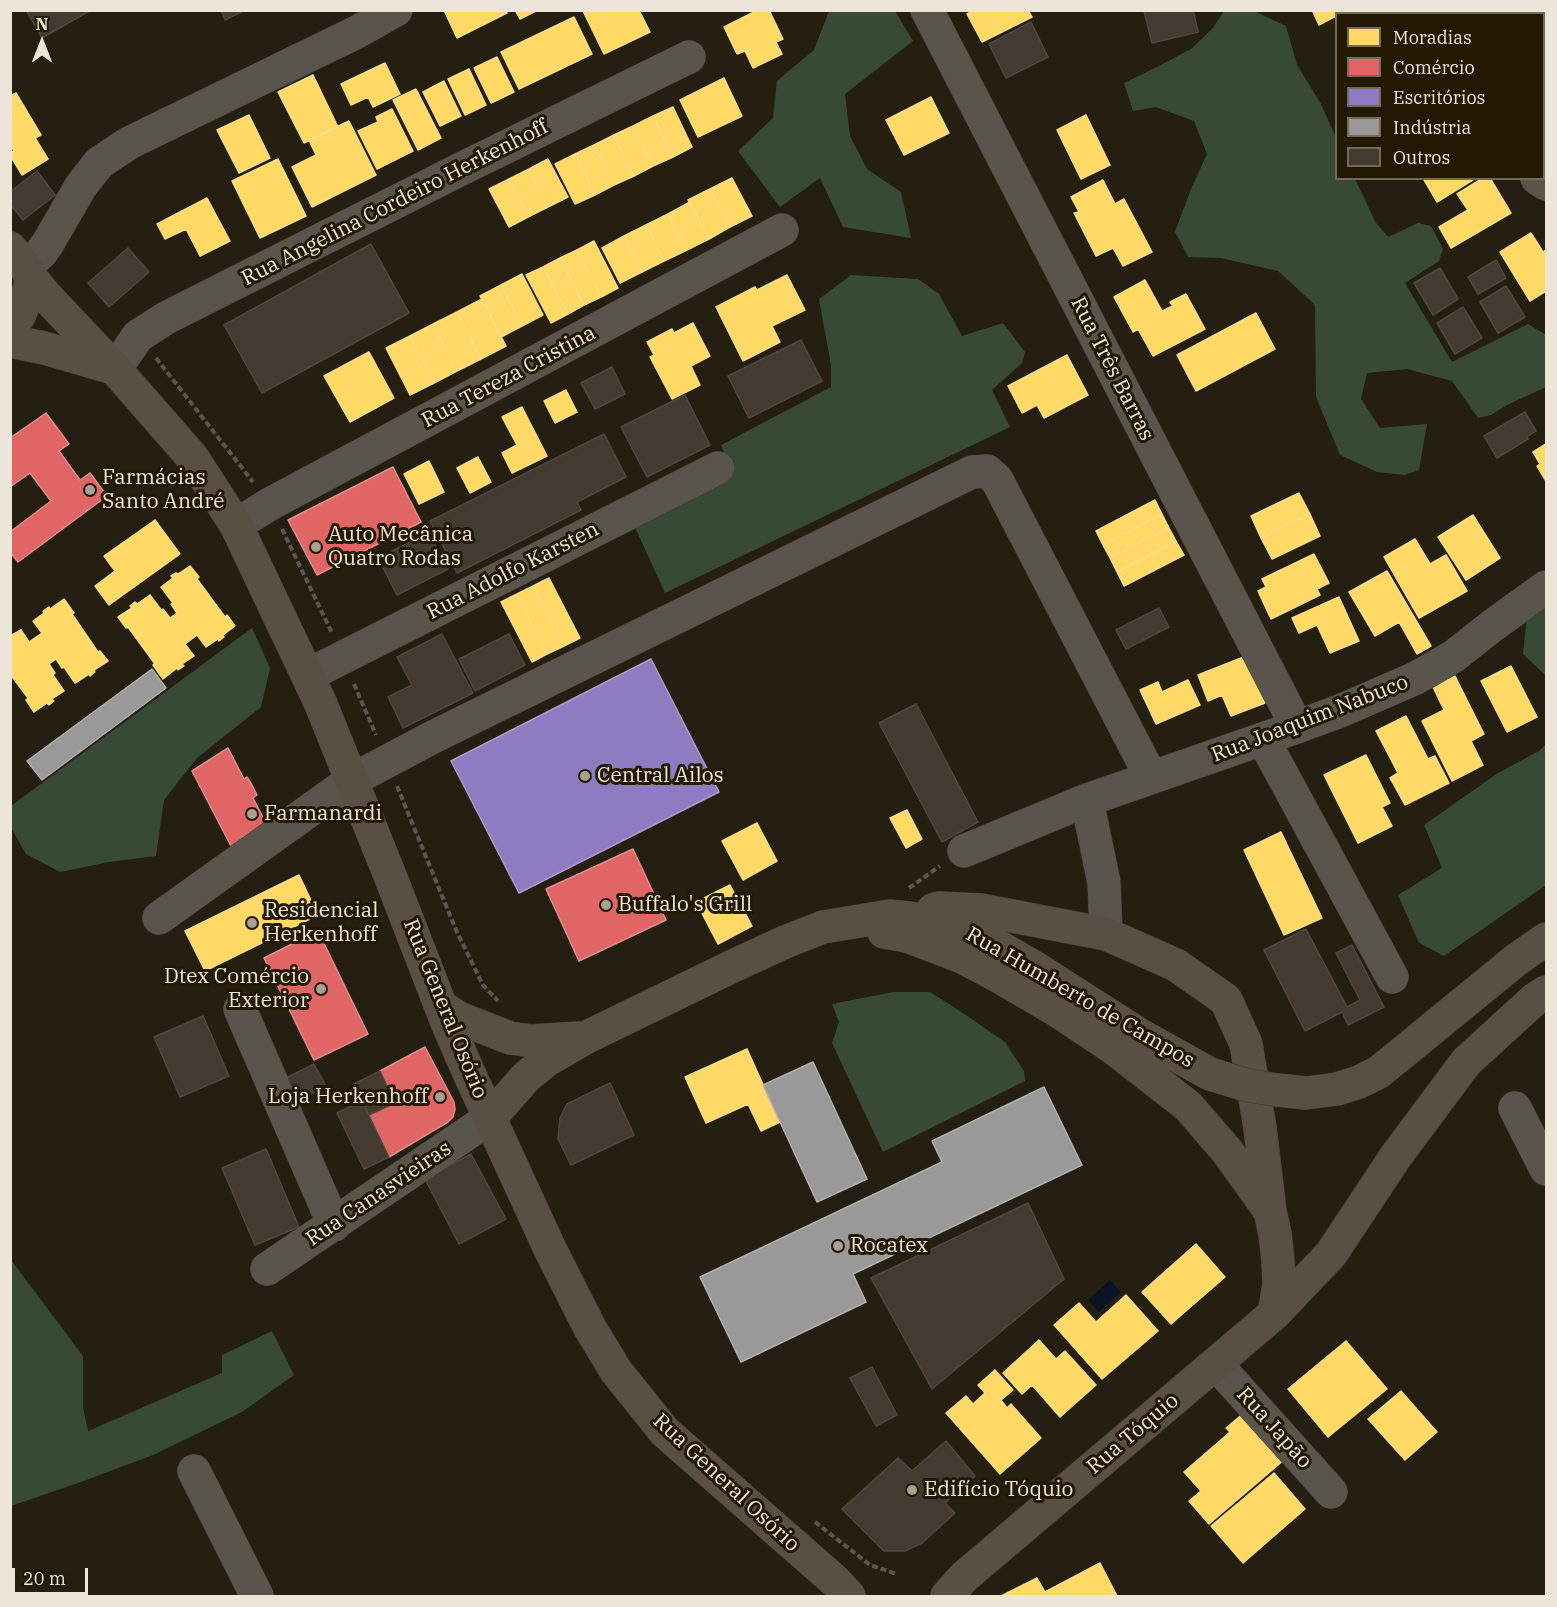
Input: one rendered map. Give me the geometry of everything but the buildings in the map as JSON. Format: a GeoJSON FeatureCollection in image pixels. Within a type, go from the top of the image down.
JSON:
{"type":"FeatureCollection","features":[{"type":"Feature","properties":{"kind":"main road"},"geometry":{"type":"LineString","coordinates":[[10,327],[19,316],[27,297],[22,264]]}},
{"type":"Feature","properties":{"kind":"main road","name":"Rua General Osório"},"geometry":{"type":"LineString","coordinates":[[22,264],[66,318],[116,369],[192,457],[236,525],[308,675],[469,1073],[550,1249],[590,1328],[616,1371],[665,1432],[842,1589]]}},
{"type":"Feature","properties":{"kind":"main road"},"geometry":{"type":"LineString","coordinates":[[10,341],[44,348],[116,369]]}},
{"type":"Feature","properties":{"kind":"main road"},"geometry":{"type":"LineString","coordinates":[[912,918],[939,908],[981,910],[1106,934],[1176,965],[1226,1000],[1246,1044],[1260,1128],[1278,1260],[1279,1285],[1274,1314]]}},
{"type":"Feature","properties":{"kind":"main road","name":"Rua Humberto de Campos"},"geometry":{"type":"LineString","coordinates":[[490,1118],[533,1071],[547,1060],[587,1037],[733,966],[823,927],[890,916],[951,924],[982,937],[1140,1035],[1210,1074],[1246,1085],[1306,1093],[1337,1089],[1379,1072],[1515,960],[1546,939]]}},
{"type":"Feature","properties":{"kind":"main road"},"geometry":{"type":"LineString","coordinates":[[823,927],[869,930],[907,936],[960,956],[1058,1011],[1112,1047],[1188,1106],[1227,1151],[1270,1211]]}},
{"type":"Feature","properties":{"kind":"main road"},"geometry":{"type":"LineString","coordinates":[[1274,1314],[1331,1254],[1396,1156],[1466,1062],[1535,999],[1546,992]]}},
{"type":"Feature","properties":{"kind":"main road","name":"Rua Humberto de Campos"},"geometry":{"type":"LineString","coordinates":[[442,1007],[459,1017],[510,1038],[532,1041],[587,1037]]}},
{"type":"Feature","properties":{"kind":"main road","name":"Rua Tóquio"},"geometry":{"type":"LineString","coordinates":[[920,1596],[956,1587],[1274,1314]]}},
{"type":"Feature","properties":{"kind":"main road"},"geometry":{"type":"LineString","coordinates":[[842,1589],[864,1596]]}},
{"type":"Feature","properties":{"kind":"street"},"geometry":{"type":"LineString","coordinates":[[22,264],[41,253],[81,186],[99,163],[129,143],[357,32],[396,10]]}},
{"type":"Feature","properties":{"kind":"street","name":"Rua Três Barras"},"geometry":{"type":"LineString","coordinates":[[927,10],[1297,727]]}},
{"type":"Feature","properties":{"kind":"street","name":"Rua Angelina Cordeiro Herkenhoff"},"geometry":{"type":"LineString","coordinates":[[116,369],[138,336],[166,318],[450,174],[689,57]]}},
{"type":"Feature","properties":{"kind":"street","name":"Rua Tereza Cristina"},"geometry":{"type":"LineString","coordinates":[[236,525],[270,504],[782,230]]}},
{"type":"Feature","properties":{"kind":"street","name":"Rua Adolfo Karsten"},"geometry":{"type":"LineString","coordinates":[[308,675],[718,468]]}},
{"type":"Feature","properties":{"kind":"street"},"geometry":{"type":"LineString","coordinates":[[159,918],[352,780],[435,736],[972,472],[987,471],[997,480],[1151,777]]}},
{"type":"Feature","properties":{"kind":"street","name":"Rua Joaquim Nabuco"},"geometry":{"type":"LineString","coordinates":[[964,851],[1087,800],[1297,727],[1416,678],[1454,656],[1546,587]]}},
{"type":"Feature","properties":{"kind":"street"},"geometry":{"type":"LineString","coordinates":[[1263,739],[1392,977]]}},
{"type":"Feature","properties":{"kind":"street"},"geometry":{"type":"LineString","coordinates":[[1087,800],[1104,883],[1106,934]]}},
{"type":"Feature","properties":{"kind":"street"},"geometry":{"type":"LineString","coordinates":[[240,1009],[334,1225]]}},
{"type":"Feature","properties":{"kind":"street"},"geometry":{"type":"LineString","coordinates":[[1515,1108],[1546,1169]]}},
{"type":"Feature","properties":{"kind":"street","name":"Rua Canasvieiras"},"geometry":{"type":"LineString","coordinates":[[267,1269],[490,1118]]}},
{"type":"Feature","properties":{"kind":"street","name":"Rua Japão"},"geometry":{"type":"LineString","coordinates":[[1216,1364],[1331,1492]]}},
{"type":"Feature","properties":{"kind":"street"},"geometry":{"type":"LineString","coordinates":[[194,1471],[257,1596]]}},
{"type":"Feature","properties":{"kind":"path"},"geometry":{"type":"LineString","coordinates":[[810,1517],[870,1565],[897,1574]]}},
{"type":"Feature","properties":{"kind":"green space"},"geometry":{"type":"Polygon","coordinates":[[[829,11],[895,11],[913,41],[845,94],[850,136],[867,169],[901,192],[911,238],[843,227],[820,178],[780,207],[738,151],[773,118],[777,81],[814,50],[829,11]]]}},
{"type":"Feature","properties":{"kind":"green space"},"geometry":{"type":"Polygon","coordinates":[[[1224,11],[1254,11],[1286,26],[1297,65],[1321,104],[1335,136],[1335,180],[1355,180],[1376,223],[1388,237],[1418,223],[1431,226],[1443,249],[1439,261],[1405,283],[1452,362],[1528,324],[1546,335],[1546,387],[1491,415],[1478,418],[1452,381],[1407,369],[1367,373],[1361,399],[1380,428],[1427,424],[1419,470],[1405,475],[1377,472],[1340,455],[1316,397],[1315,305],[1278,271],[1221,258],[1188,257],[1175,232],[1207,154],[1194,121],[1156,107],[1133,111],[1124,83],[1191,49],[1213,28],[1224,11]]]}},
{"type":"Feature","properties":{"kind":"green space"},"geometry":{"type":"Polygon","coordinates":[[[851,275],[918,279],[939,294],[962,336],[1003,323],[1025,352],[1022,363],[992,390],[1010,427],[665,593],[634,525],[732,474],[721,445],[831,387],[831,365],[819,299],[851,275]]]}},
{"type":"Feature","properties":{"kind":"green space"},"geometry":{"type":"Polygon","coordinates":[[[1546,605],[1546,676],[1523,654],[1527,617],[1546,605]]]}},
{"type":"Feature","properties":{"kind":"green space"},"geometry":{"type":"Polygon","coordinates":[[[252,628],[270,668],[261,707],[197,758],[164,800],[156,856],[109,862],[60,872],[26,854],[11,828],[11,806],[252,628]]]}},
{"type":"Feature","properties":{"kind":"green space"},"geometry":{"type":"Polygon","coordinates":[[[1546,744],[1546,885],[1444,956],[1419,943],[1398,895],[1442,868],[1424,825],[1498,773],[1539,751],[1546,744]]]}},
{"type":"Feature","properties":{"kind":"green space"},"geometry":{"type":"Polygon","coordinates":[[[893,992],[930,992],[957,1009],[1005,1042],[1024,1071],[1025,1081],[883,1152],[832,1043],[839,1022],[832,1004],[893,992]]]}},
{"type":"Feature","properties":{"kind":"green space"},"geometry":{"type":"Polygon","coordinates":[[[11,1260],[83,1356],[83,1407],[88,1431],[222,1373],[222,1355],[272,1331],[294,1375],[242,1412],[153,1455],[11,1506],[11,1260]]]}},
{"type":"Feature","properties":{"kind":"water"},"geometry":{"type":"Polygon","coordinates":[[[1110,1280],[1121,1292],[1099,1312],[1088,1300],[1110,1280]]]}},
{"type":"Feature","properties":{"kind":"place","name":"Farmácias Santo André"},"geometry":{"type":"Point","coordinates":[90,490]}},
{"type":"Feature","properties":{"kind":"place","name":"Auto Mecânica Quatro Rodas"},"geometry":{"type":"Point","coordinates":[316,547]}},
{"type":"Feature","properties":{"kind":"place","name":"Central Ailos"},"geometry":{"type":"Point","coordinates":[585,776]}},
{"type":"Feature","properties":{"kind":"place","name":"Farmanardi"},"geometry":{"type":"Point","coordinates":[252,814]}},
{"type":"Feature","properties":{"kind":"place","name":"Buffalo's Grill"},"geometry":{"type":"Point","coordinates":[606,905]}},
{"type":"Feature","properties":{"kind":"place","name":"Residencial Herkenhoff"},"geometry":{"type":"Point","coordinates":[252,923]}},
{"type":"Feature","properties":{"kind":"place","name":"Dtex Comércio Exterior"},"geometry":{"type":"Point","coordinates":[321,989]}},
{"type":"Feature","properties":{"kind":"place","name":"Loja Herkenhoff"},"geometry":{"type":"Point","coordinates":[440,1097]}},
{"type":"Feature","properties":{"kind":"place","name":"Rocatex"},"geometry":{"type":"Point","coordinates":[838,1246]}},
{"type":"Feature","properties":{"kind":"place","name":"Edifício Tóquio"},"geometry":{"type":"Point","coordinates":[912,1490]}}]}
